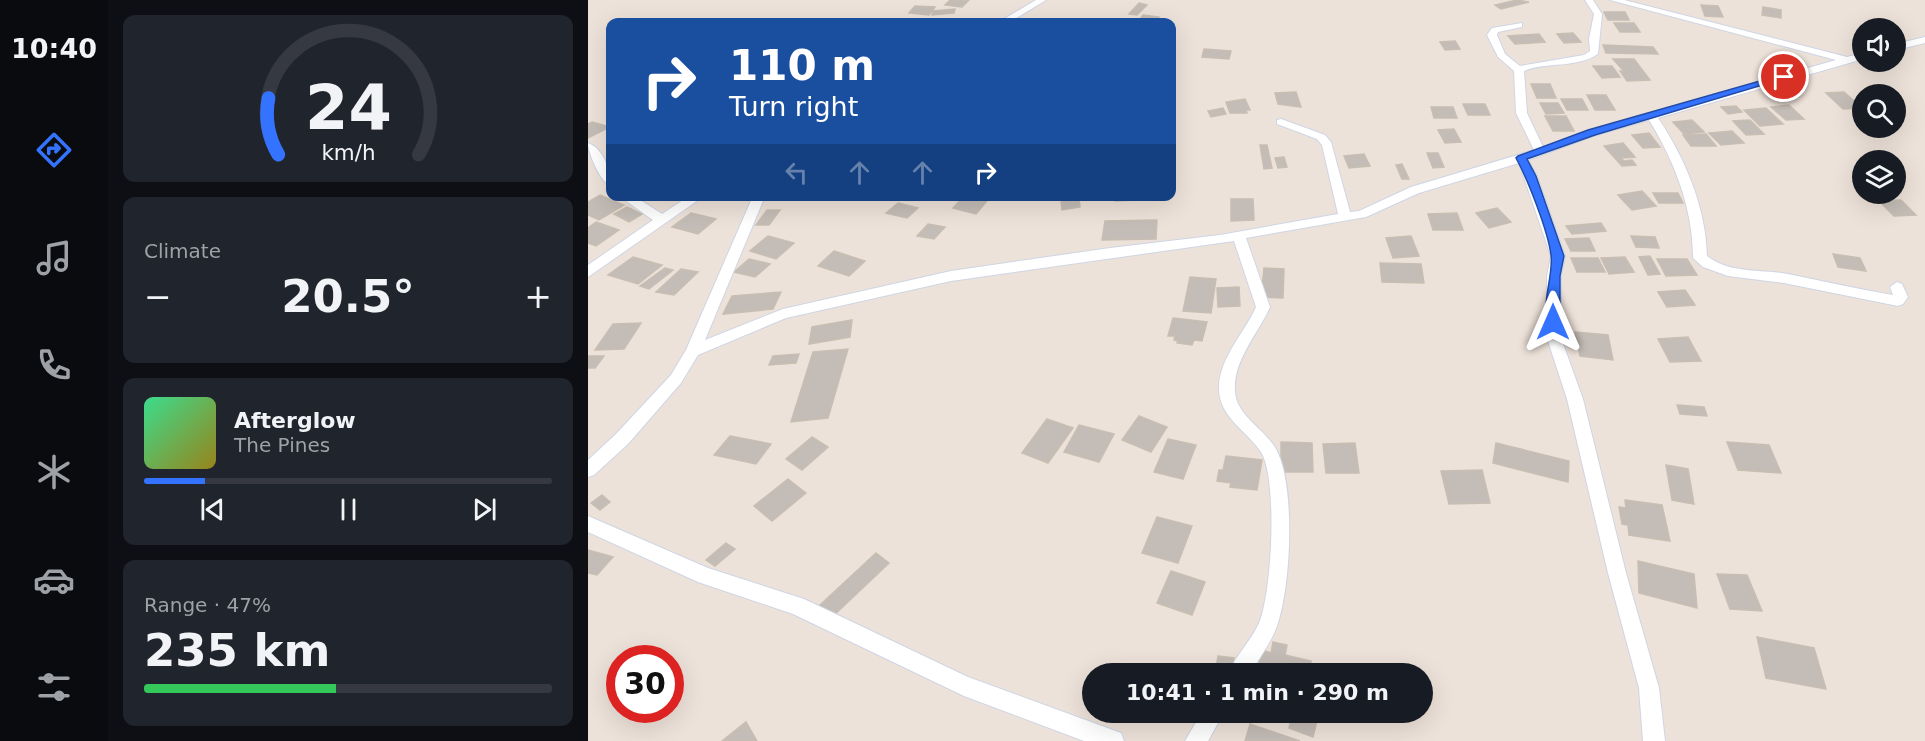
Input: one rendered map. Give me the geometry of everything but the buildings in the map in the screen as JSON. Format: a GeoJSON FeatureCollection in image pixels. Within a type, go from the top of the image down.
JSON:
{"type":"FeatureCollection","features":[{"type":"Feature","properties":{"kind":"street"},"geometry":{"type":"LineString","coordinates":[[1011,18],[1042,0]]}},
{"type":"Feature","properties":{"kind":"street"},"geometry":{"type":"LineString","coordinates":[[1519,70],[1539,63],[1587,59],[1595,52],[1594,39],[1598,14],[1590,0]]}},
{"type":"Feature","properties":{"kind":"street"},"geometry":{"type":"LineString","coordinates":[[1614,0],[1846,60]]}},
{"type":"Feature","properties":{"kind":"street"},"geometry":{"type":"LineString","coordinates":[[1519,25],[1495,30],[1492,35],[1501,55],[1519,70]]}},
{"type":"Feature","properties":{"kind":"street"},"geometry":{"type":"LineString","coordinates":[[1906,45],[1925,40]]}},
{"type":"Feature","properties":{"kind":"street"},"geometry":{"type":"LineString","coordinates":[[693,351],[783,314],[921,282],[1110,252],[1239,236],[1362,214],[1415,190],[1522,158],[1592,133],[1852,59]]}},
{"type":"Feature","properties":{"kind":"street"},"geometry":{"type":"LineString","coordinates":[[1519,70],[1518,108],[1523,125],[1540,152]]}},
{"type":"Feature","properties":{"kind":"street"},"geometry":{"type":"LineString","coordinates":[[1651,116],[1664,134],[1693,197],[1699,223],[1700,258],[1705,263],[1722,269],[1898,301],[1901,297],[1897,287]]}},
{"type":"Feature","properties":{"kind":"street"},"geometry":{"type":"LineString","coordinates":[[1281,122],[1321,137],[1327,144],[1345,217]]}},
{"type":"Feature","properties":{"kind":"street"},"geometry":{"type":"LineString","coordinates":[[588,146],[595,153],[606,174]]}},
{"type":"Feature","properties":{"kind":"street"},"geometry":{"type":"LineString","coordinates":[[1522,158],[1531,176],[1558,256],[1554,276],[1554,338],[1575,399],[1617,573],[1649,688],[1654,741]]}},
{"type":"Feature","properties":{"kind":"street"},"geometry":{"type":"LineString","coordinates":[[633,201],[662,220]]}},
{"type":"Feature","properties":{"kind":"street"},"geometry":{"type":"LineString","coordinates":[[588,272],[690,201]]}},
{"type":"Feature","properties":{"kind":"street"},"geometry":{"type":"LineString","coordinates":[[588,470],[622,439],[676,379],[693,351],[757,201]]}},
{"type":"Feature","properties":{"kind":"street"},"geometry":{"type":"LineString","coordinates":[[1239,236],[1263,307],[1245,336],[1229,376],[1227,393],[1231,410],[1262,441],[1272,457],[1280,517],[1276,595],[1267,626],[1245,663]]}},
{"type":"Feature","properties":{"kind":"street"},"geometry":{"type":"LineString","coordinates":[[588,524],[687,569],[797,606],[964,686],[1113,741]]}},
{"type":"Feature","properties":{"kind":"street"},"geometry":{"type":"LineString","coordinates":[[1196,741],[1207,723]]}},
{"type":"Feature","properties":{"kind":"route"},"geometry":{"type":"LineString","coordinates":[[1553,322],[1554,276],[1558,256],[1531,176],[1522,158],[1592,133],[1784,77]]}}]}
